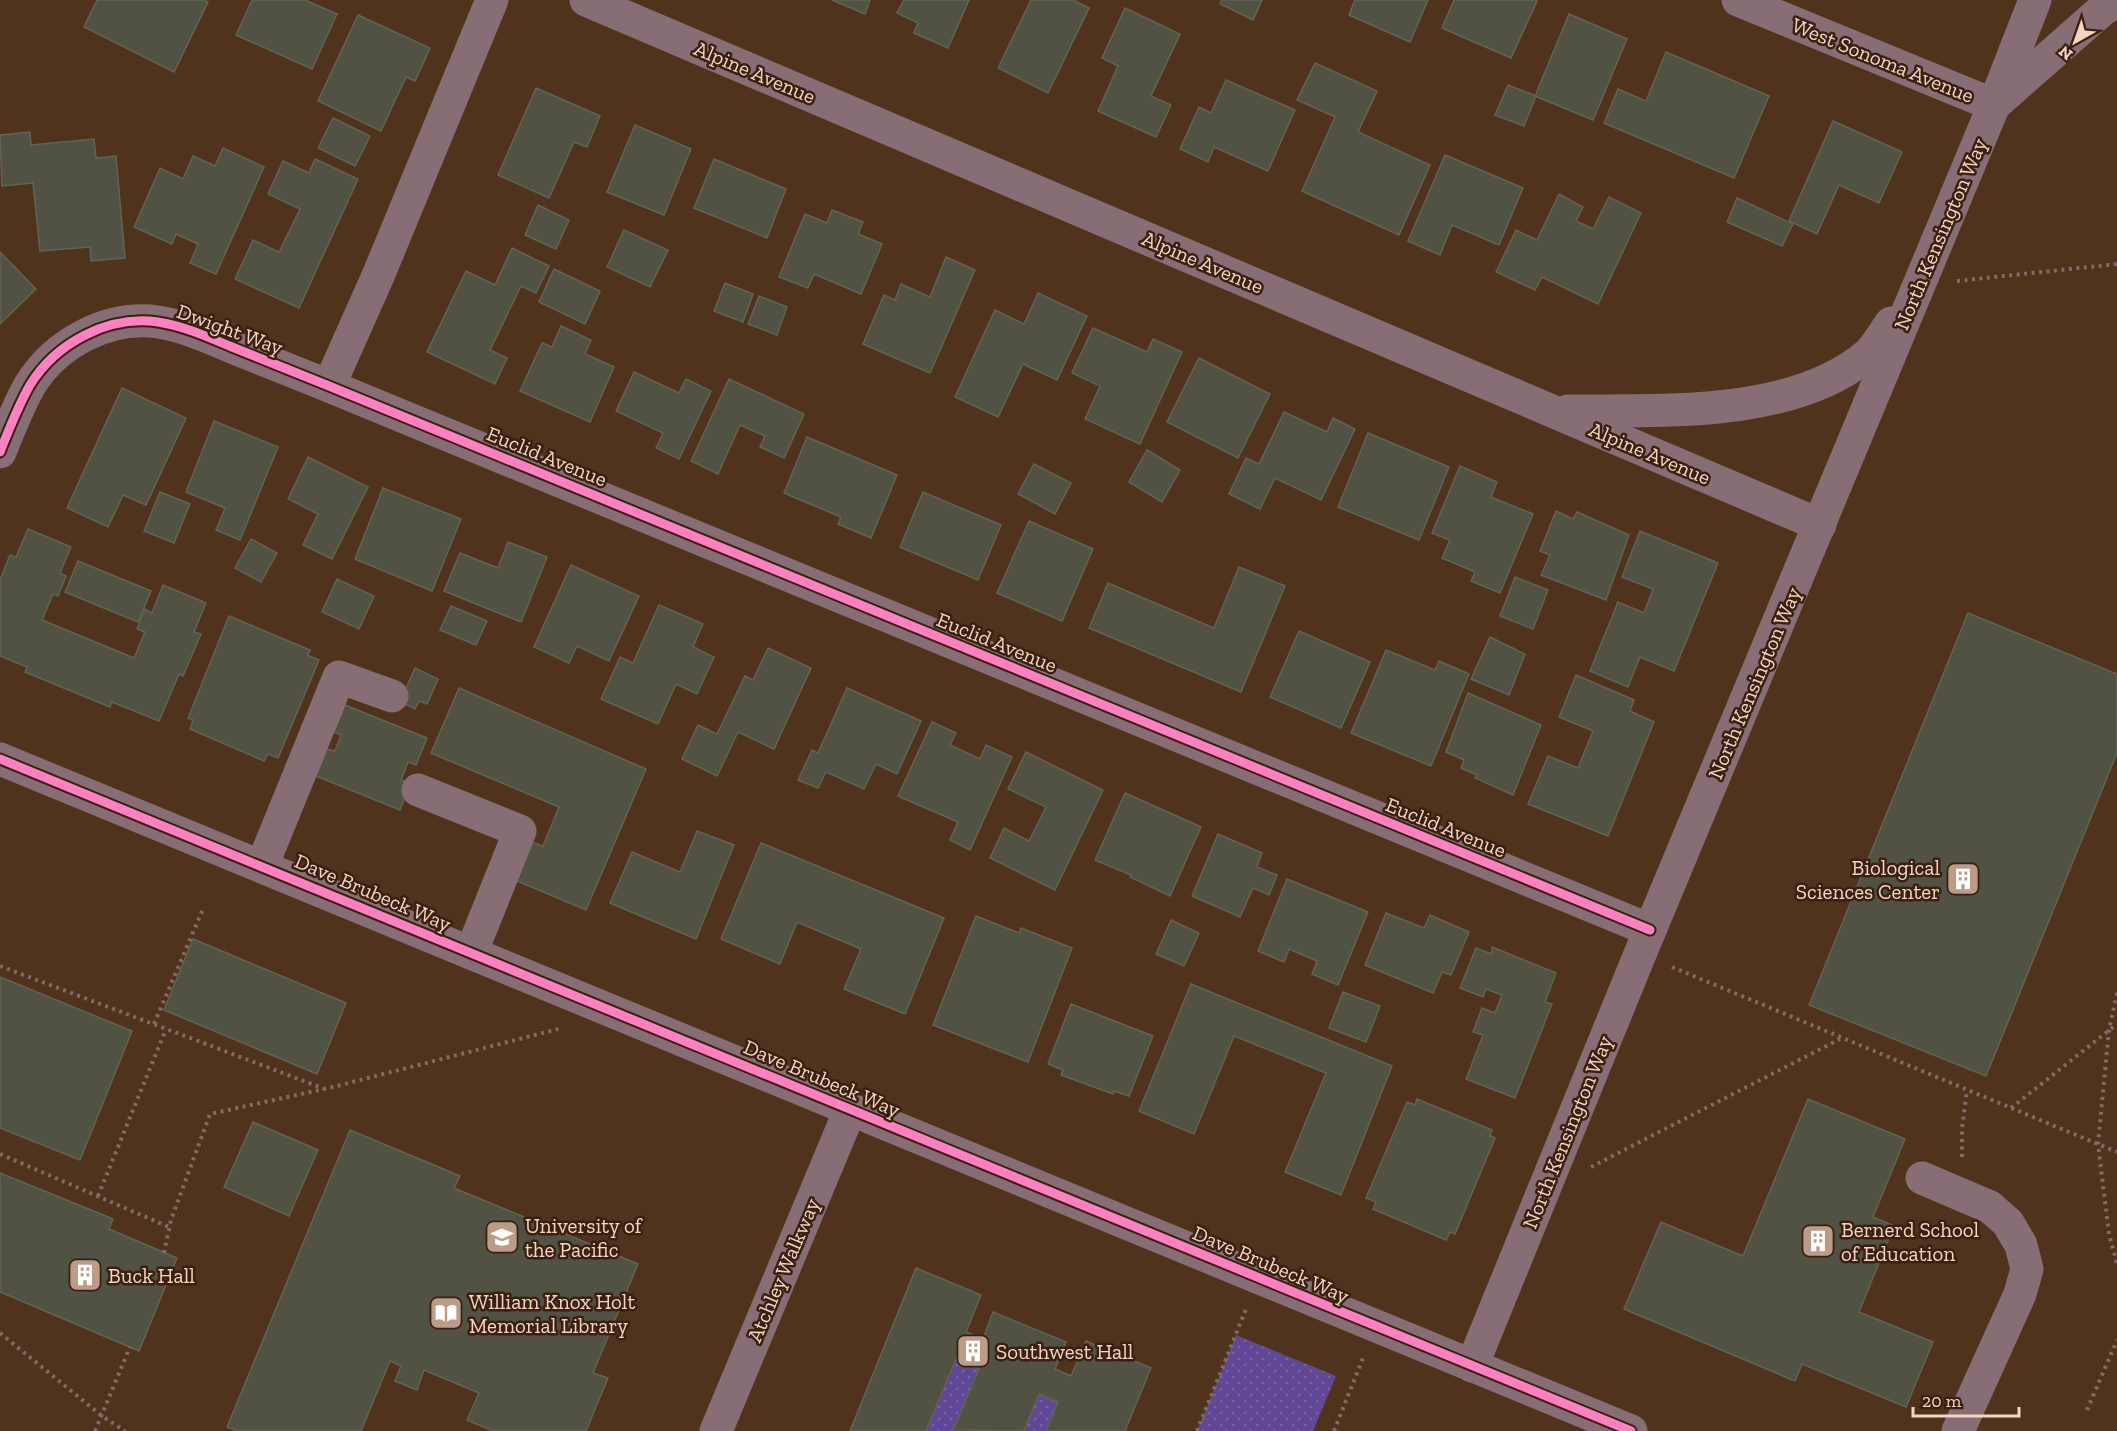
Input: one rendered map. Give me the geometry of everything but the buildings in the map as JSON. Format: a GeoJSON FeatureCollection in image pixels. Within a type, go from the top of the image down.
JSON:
{"type":"FeatureCollection","features":[{"type":"Feature","properties":{"kind":"street"},"geometry":{"type":"LineString","coordinates":[[329,386],[378,276],[492,0]]}},
{"type":"Feature","properties":{"kind":"street","name":"Alpine Avenue"},"geometry":{"type":"LineString","coordinates":[[586,0],[1820,525]]}},
{"type":"Feature","properties":{"kind":"street","name":"West Sonoma Avenue"},"geometry":{"type":"LineString","coordinates":[[1738,0],[1994,105]]}},
{"type":"Feature","properties":{"kind":"street","name":"North Kensington Way"},"geometry":{"type":"LineString","coordinates":[[1472,1366],[1645,942],[1994,105],[2035,0]]}},
{"type":"Feature","properties":{"kind":"street"},"geometry":{"type":"LineString","coordinates":[[1994,105],[2101,11],[2117,0]]}},
{"type":"Feature","properties":{"kind":"street"},"geometry":{"type":"LineString","coordinates":[[1553,412],[1683,410],[1753,402],[1808,390],[1843,372],[1868,355],[1918,286]]}},
{"type":"Feature","properties":{"kind":"street","name":"Dwight Way"},"geometry":{"type":"LineString","coordinates":[[0,452],[13,419],[31,384],[58,352],[98,329],[129,321],[156,322],[182,327],[329,386]]}},
{"type":"Feature","properties":{"kind":"street","name":"Euclid Avenue"},"geometry":{"type":"LineString","coordinates":[[329,386],[1645,942]]}},
{"type":"Feature","properties":{"kind":"street"},"geometry":{"type":"LineString","coordinates":[[262,866],[339,676],[392,696]]}},
{"type":"Feature","properties":{"kind":"street","name":"Dave Brubeck Way"},"geometry":{"type":"LineString","coordinates":[[0,759],[1622,1429]]}},
{"type":"Feature","properties":{"kind":"street"},"geometry":{"type":"LineString","coordinates":[[418,790],[520,831],[471,953]]}},
{"type":"Feature","properties":{"kind":"street","name":"Atchley Walkway"},"geometry":{"type":"LineString","coordinates":[[716,1431],[850,1110]]}},
{"type":"Feature","properties":{"kind":"street"},"geometry":{"type":"LineString","coordinates":[[1922,1178],[1990,1207],[2008,1223],[2021,1245],[2027,1269],[2020,1294],[1958,1431]]}},
{"type":"Feature","properties":{"kind":"path"},"geometry":{"type":"LineString","coordinates":[[1918,286],[2117,264]]}},
{"type":"Feature","properties":{"kind":"path"},"geometry":{"type":"LineString","coordinates":[[154,1024],[203,909]]}},
{"type":"Feature","properties":{"kind":"path"},"geometry":{"type":"LineString","coordinates":[[1645,942],[1841,1038],[2117,1152]]}},
{"type":"Feature","properties":{"kind":"path"},"geometry":{"type":"LineString","coordinates":[[0,966],[326,1089]]}},
{"type":"Feature","properties":{"kind":"path"},"geometry":{"type":"LineString","coordinates":[[2117,993],[2109,1030],[2098,1144],[2109,1234],[2117,1264]]}},
{"type":"Feature","properties":{"kind":"path"},"geometry":{"type":"LineString","coordinates":[[164,1253],[170,1227],[210,1114],[326,1089],[619,1014]]}},
{"type":"Feature","properties":{"kind":"path"},"geometry":{"type":"LineString","coordinates":[[2011,1107],[2117,1024]]}},
{"type":"Feature","properties":{"kind":"path"},"geometry":{"type":"LineString","coordinates":[[98,1196],[166,1029]]}},
{"type":"Feature","properties":{"kind":"path"},"geometry":{"type":"LineString","coordinates":[[1542,1192],[1841,1038]]}},
{"type":"Feature","properties":{"kind":"path"},"geometry":{"type":"LineString","coordinates":[[1967,1090],[1962,1128],[1963,1166],[1968,1198]]}},
{"type":"Feature","properties":{"kind":"path"},"geometry":{"type":"LineString","coordinates":[[0,1154],[170,1227]]}},
{"type":"Feature","properties":{"kind":"path"},"geometry":{"type":"LineString","coordinates":[[1197,1431],[1259,1278]]}},
{"type":"Feature","properties":{"kind":"path"},"geometry":{"type":"LineString","coordinates":[[1334,1431],[1376,1327]]}},
{"type":"Feature","properties":{"kind":"path"},"geometry":{"type":"LineString","coordinates":[[0,1333],[102,1416],[125,1431]]}},
{"type":"Feature","properties":{"kind":"path"},"geometry":{"type":"LineString","coordinates":[[2087,1410],[2117,1340]]}},
{"type":"Feature","properties":{"kind":"path"},"geometry":{"type":"LineString","coordinates":[[95,1431],[130,1347]]}},
{"type":"Feature","properties":{"kind":"shaded area"},"geometry":{"type":"Polygon","coordinates":[[[1236,1335],[1336,1376],[1313,1431],[1197,1431],[1236,1335]]]}},
{"type":"Feature","properties":{"kind":"shaded area"},"geometry":{"type":"Polygon","coordinates":[[[956,1359],[979,1369],[953,1430],[955,1431],[926,1431],[956,1359]]]}},
{"type":"Feature","properties":{"kind":"shaded area"},"geometry":{"type":"Polygon","coordinates":[[[1039,1394],[1058,1402],[1046,1431],[1024,1431],[1039,1394]]]}},
{"type":"Feature","properties":{"kind":"cycle path"},"geometry":{"type":"LineString","coordinates":[[0,452],[30,385],[54,356],[69,345],[85,335],[121,323],[158,322],[177,326],[329,386],[1650,930]]}},
{"type":"Feature","properties":{"kind":"cycle path"},"geometry":{"type":"LineString","coordinates":[[0,759],[1631,1431]]}},
{"type":"Feature","properties":{"kind":"place","name":"Biological Sciences Center"},"geometry":{"type":"Point","coordinates":[1963,879]}},
{"type":"Feature","properties":{"kind":"place","name":"University of the Pacific"},"geometry":{"type":"Point","coordinates":[502,1237]}},
{"type":"Feature","properties":{"kind":"place","name":"Bernerd School of Education"},"geometry":{"type":"Point","coordinates":[1818,1241]}},
{"type":"Feature","properties":{"kind":"place","name":"Buck Hall"},"geometry":{"type":"Point","coordinates":[85,1275]}},
{"type":"Feature","properties":{"kind":"place","name":"William Knox Holt Memorial Library"},"geometry":{"type":"Point","coordinates":[446,1313]}},
{"type":"Feature","properties":{"kind":"place","name":"Southwest Hall"},"geometry":{"type":"Point","coordinates":[973,1351]}}]}
